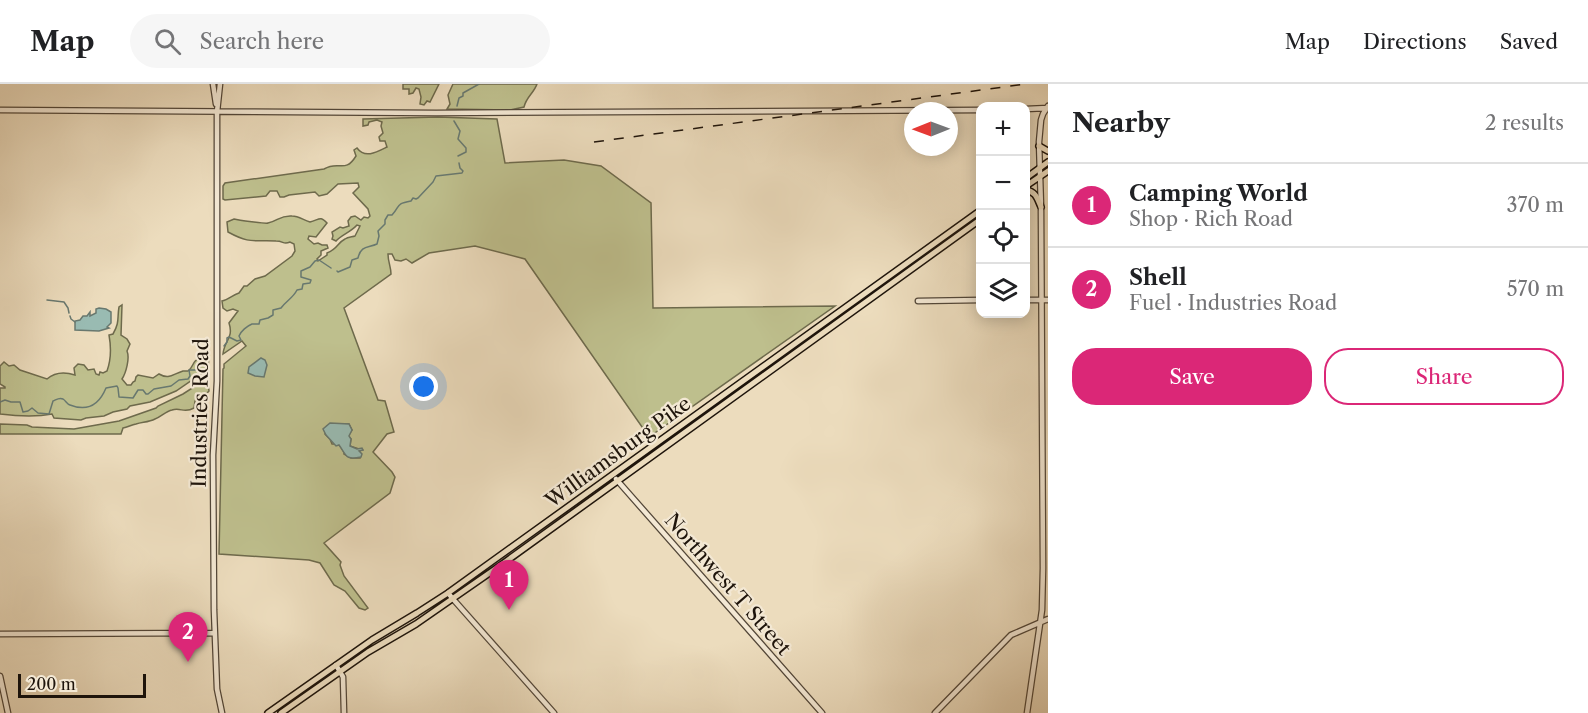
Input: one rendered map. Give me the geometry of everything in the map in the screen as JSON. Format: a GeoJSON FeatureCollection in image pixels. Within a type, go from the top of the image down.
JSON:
{"type":"FeatureCollection","features":[{"type":"Feature","properties":{"kind":"main road"},"geometry":{"type":"LineString","coordinates":[[1039,146],[1048,151]]}},
{"type":"Feature","properties":{"kind":"main road"},"geometry":{"type":"LineString","coordinates":[[1030,175],[1048,162]]}},
{"type":"Feature","properties":{"kind":"main road"},"geometry":{"type":"LineString","coordinates":[[1030,185],[1048,171]]}},
{"type":"Feature","properties":{"kind":"main road"},"geometry":{"type":"LineString","coordinates":[[1030,190],[1036,196],[1041,207]]}},
{"type":"Feature","properties":{"kind":"main road","name":"Williamsburg Pike"},"geometry":{"type":"LineString","coordinates":[[268,713],[372,640],[448,593],[976,214]]}},
{"type":"Feature","properties":{"kind":"main road","name":"Williamsburg Pike"},"geometry":{"type":"LineString","coordinates":[[281,713],[382,643],[453,599],[976,223]]}},
{"type":"Feature","properties":{"kind":"street","name":"Industries Road"},"geometry":{"type":"LineString","coordinates":[[213,84],[217,112]]}},
{"type":"Feature","properties":{"kind":"street","name":"Industries Road"},"geometry":{"type":"LineString","coordinates":[[220,84],[217,112],[217,381],[213,455],[214,633],[222,713]]}},
{"type":"Feature","properties":{"kind":"street"},"geometry":{"type":"LineString","coordinates":[[1030,109],[1048,108]]}},
{"type":"Feature","properties":{"kind":"street"},"geometry":{"type":"LineString","coordinates":[[1028,713],[1042,610],[1042,300],[1039,146],[1042,114],[1048,108]]}},
{"type":"Feature","properties":{"kind":"street"},"geometry":{"type":"LineString","coordinates":[[0,110],[217,112],[976,110]]}},
{"type":"Feature","properties":{"kind":"street"},"geometry":{"type":"LineString","coordinates":[[918,301],[976,300]]}},
{"type":"Feature","properties":{"kind":"street"},"geometry":{"type":"LineString","coordinates":[[1030,300],[1048,300]]}},
{"type":"Feature","properties":{"kind":"street","name":"Northwest T Street"},"geometry":{"type":"LineString","coordinates":[[612,474],[822,713]]}},
{"type":"Feature","properties":{"kind":"street"},"geometry":{"type":"LineString","coordinates":[[448,593],[554,713]]}},
{"type":"Feature","properties":{"kind":"street"},"geometry":{"type":"LineString","coordinates":[[935,713],[1011,635],[1048,620]]}},
{"type":"Feature","properties":{"kind":"street"},"geometry":{"type":"LineString","coordinates":[[0,634],[214,633]]}},
{"type":"Feature","properties":{"kind":"street"},"geometry":{"type":"LineString","coordinates":[[336,665],[344,677],[344,713]]}},
{"type":"Feature","properties":{"kind":"street"},"geometry":{"type":"LineString","coordinates":[[0,676],[8,713]]}},
{"type":"Feature","properties":{"kind":"green space"},"geometry":{"type":"Polygon","coordinates":[[[403,84],[439,84],[430,102],[427,101],[424,105],[420,104],[419,89],[416,88],[413,93],[409,94],[409,89],[403,89],[403,84]]]}},
{"type":"Feature","properties":{"kind":"green space"},"geometry":{"type":"Polygon","coordinates":[[[453,84],[537,84],[524,107],[510,110],[447,109],[450,104],[448,95],[453,84]]]}},
{"type":"Feature","properties":{"kind":"green space"},"geometry":{"type":"Polygon","coordinates":[[[438,117],[497,119],[505,163],[564,160],[601,166],[651,203],[653,308],[835,306],[649,437],[525,259],[475,246],[429,253],[412,263],[406,259],[395,260],[392,254],[388,254],[391,274],[344,308],[378,400],[385,401],[394,432],[387,434],[373,452],[395,477],[390,493],[324,543],[341,562],[344,576],[368,608],[365,610],[359,608],[345,591],[334,585],[320,563],[309,560],[219,554],[223,369],[224,364],[246,346],[242,341],[223,354],[230,336],[229,323],[238,311],[233,309],[227,311],[223,308],[222,301],[239,293],[244,286],[255,279],[265,276],[292,256],[295,251],[294,244],[290,242],[252,241],[235,236],[228,232],[227,222],[234,219],[268,223],[288,216],[310,222],[323,219],[327,223],[316,237],[309,236],[308,239],[314,244],[327,245],[328,248],[321,251],[318,261],[342,241],[355,236],[360,226],[357,225],[336,241],[332,239],[332,232],[340,227],[349,226],[348,221],[351,217],[355,216],[361,220],[370,216],[368,209],[353,193],[359,187],[358,183],[338,184],[327,194],[319,196],[315,192],[280,197],[277,191],[270,191],[266,196],[225,200],[223,199],[223,186],[225,183],[345,166],[356,156],[354,150],[357,148],[367,154],[387,147],[385,141],[380,141],[379,137],[383,133],[382,122],[377,120],[363,126],[363,119],[438,117]],[[349,424],[327,426],[325,434],[332,444],[339,444],[344,454],[351,458],[360,458],[359,451],[362,450],[350,446],[351,439],[348,436],[352,430],[349,424]]]}},
{"type":"Feature","properties":{"kind":"green space"},"geometry":{"type":"Polygon","coordinates":[[[122,305],[121,335],[130,344],[122,379],[127,385],[131,385],[138,375],[153,378],[159,374],[168,376],[188,371],[204,355],[209,355],[208,369],[176,391],[150,402],[130,406],[104,416],[81,420],[54,418],[52,414],[26,416],[0,414],[0,388],[5,387],[0,384],[0,366],[4,362],[9,366],[14,365],[20,370],[47,379],[61,373],[75,375],[74,368],[78,364],[84,365],[88,370],[94,369],[99,375],[100,372],[107,371],[110,353],[109,335],[115,330],[119,307],[122,305]]]}},
{"type":"Feature","properties":{"kind":"green space"},"geometry":{"type":"Polygon","coordinates":[[[203,381],[208,383],[209,391],[195,401],[194,408],[170,411],[153,420],[123,428],[121,434],[0,434],[0,424],[74,429],[119,421],[156,408],[203,381]]]}},
{"type":"Feature","properties":{"kind":"water"},"geometry":{"type":"Polygon","coordinates":[[[96,309],[111,312],[111,323],[107,327],[109,328],[99,331],[75,330],[75,321],[87,316],[90,312],[90,316],[96,313],[96,309]]]}},
{"type":"Feature","properties":{"kind":"water"},"geometry":{"type":"Polygon","coordinates":[[[261,358],[267,365],[264,377],[248,373],[249,367],[261,358]]]}},
{"type":"Feature","properties":{"kind":"water"},"geometry":{"type":"Polygon","coordinates":[[[330,423],[349,424],[352,430],[349,436],[350,446],[357,449],[362,448],[363,450],[359,451],[362,454],[361,457],[349,457],[339,445],[336,446],[323,429],[330,423]]]}},
{"type":"Feature","properties":{"kind":"waterway"},"geometry":{"type":"LineString","coordinates":[[457,106],[463,93],[479,84]]}},
{"type":"Feature","properties":{"kind":"waterway"},"geometry":{"type":"LineString","coordinates":[[454,121],[460,131],[458,139],[466,148],[466,152],[458,156]]}},
{"type":"Feature","properties":{"kind":"waterway"},"geometry":{"type":"LineString","coordinates":[[337,271],[350,267],[352,260],[358,258],[363,249],[377,244],[378,231],[385,224],[388,215],[392,215],[400,204],[418,198],[436,176],[462,173],[459,163]]}},
{"type":"Feature","properties":{"kind":"waterway"},"geometry":{"type":"LineString","coordinates":[[224,346],[229,337],[237,341],[241,340],[239,336],[244,329],[252,324],[259,324],[260,320],[273,315],[273,310],[281,308],[297,290],[302,289],[303,284],[310,283],[311,280],[301,277],[301,271],[319,260],[331,268]]}},
{"type":"Feature","properties":{"kind":"waterway"},"geometry":{"type":"LineString","coordinates":[[47,300],[64,302],[69,313]]}},
{"type":"Feature","properties":{"kind":"waterway"},"geometry":{"type":"LineString","coordinates":[[70,316],[75,322]]}},
{"type":"Feature","properties":{"kind":"waterway"},"geometry":{"type":"LineString","coordinates":[[0,402],[5,400],[20,402],[23,412],[32,408],[38,413],[49,414],[53,401],[56,399],[63,399],[69,405],[76,407],[92,406],[100,399],[106,388],[117,386],[119,397],[133,398],[138,390],[143,390],[148,394],[154,389],[171,386],[179,380],[188,379],[189,370],[199,370],[202,360],[209,353]]}},
{"type":"Feature","properties":{"kind":"railway"},"geometry":{"type":"LineString","coordinates":[[594,142],[1026,84]]}},
{"type":"Feature","properties":{"kind":"place","name":"Camping World"},"geometry":{"type":"Point","coordinates":[509,610]}},
{"type":"Feature","properties":{"kind":"place","name":"Shell"},"geometry":{"type":"Point","coordinates":[188,662]}}]}
